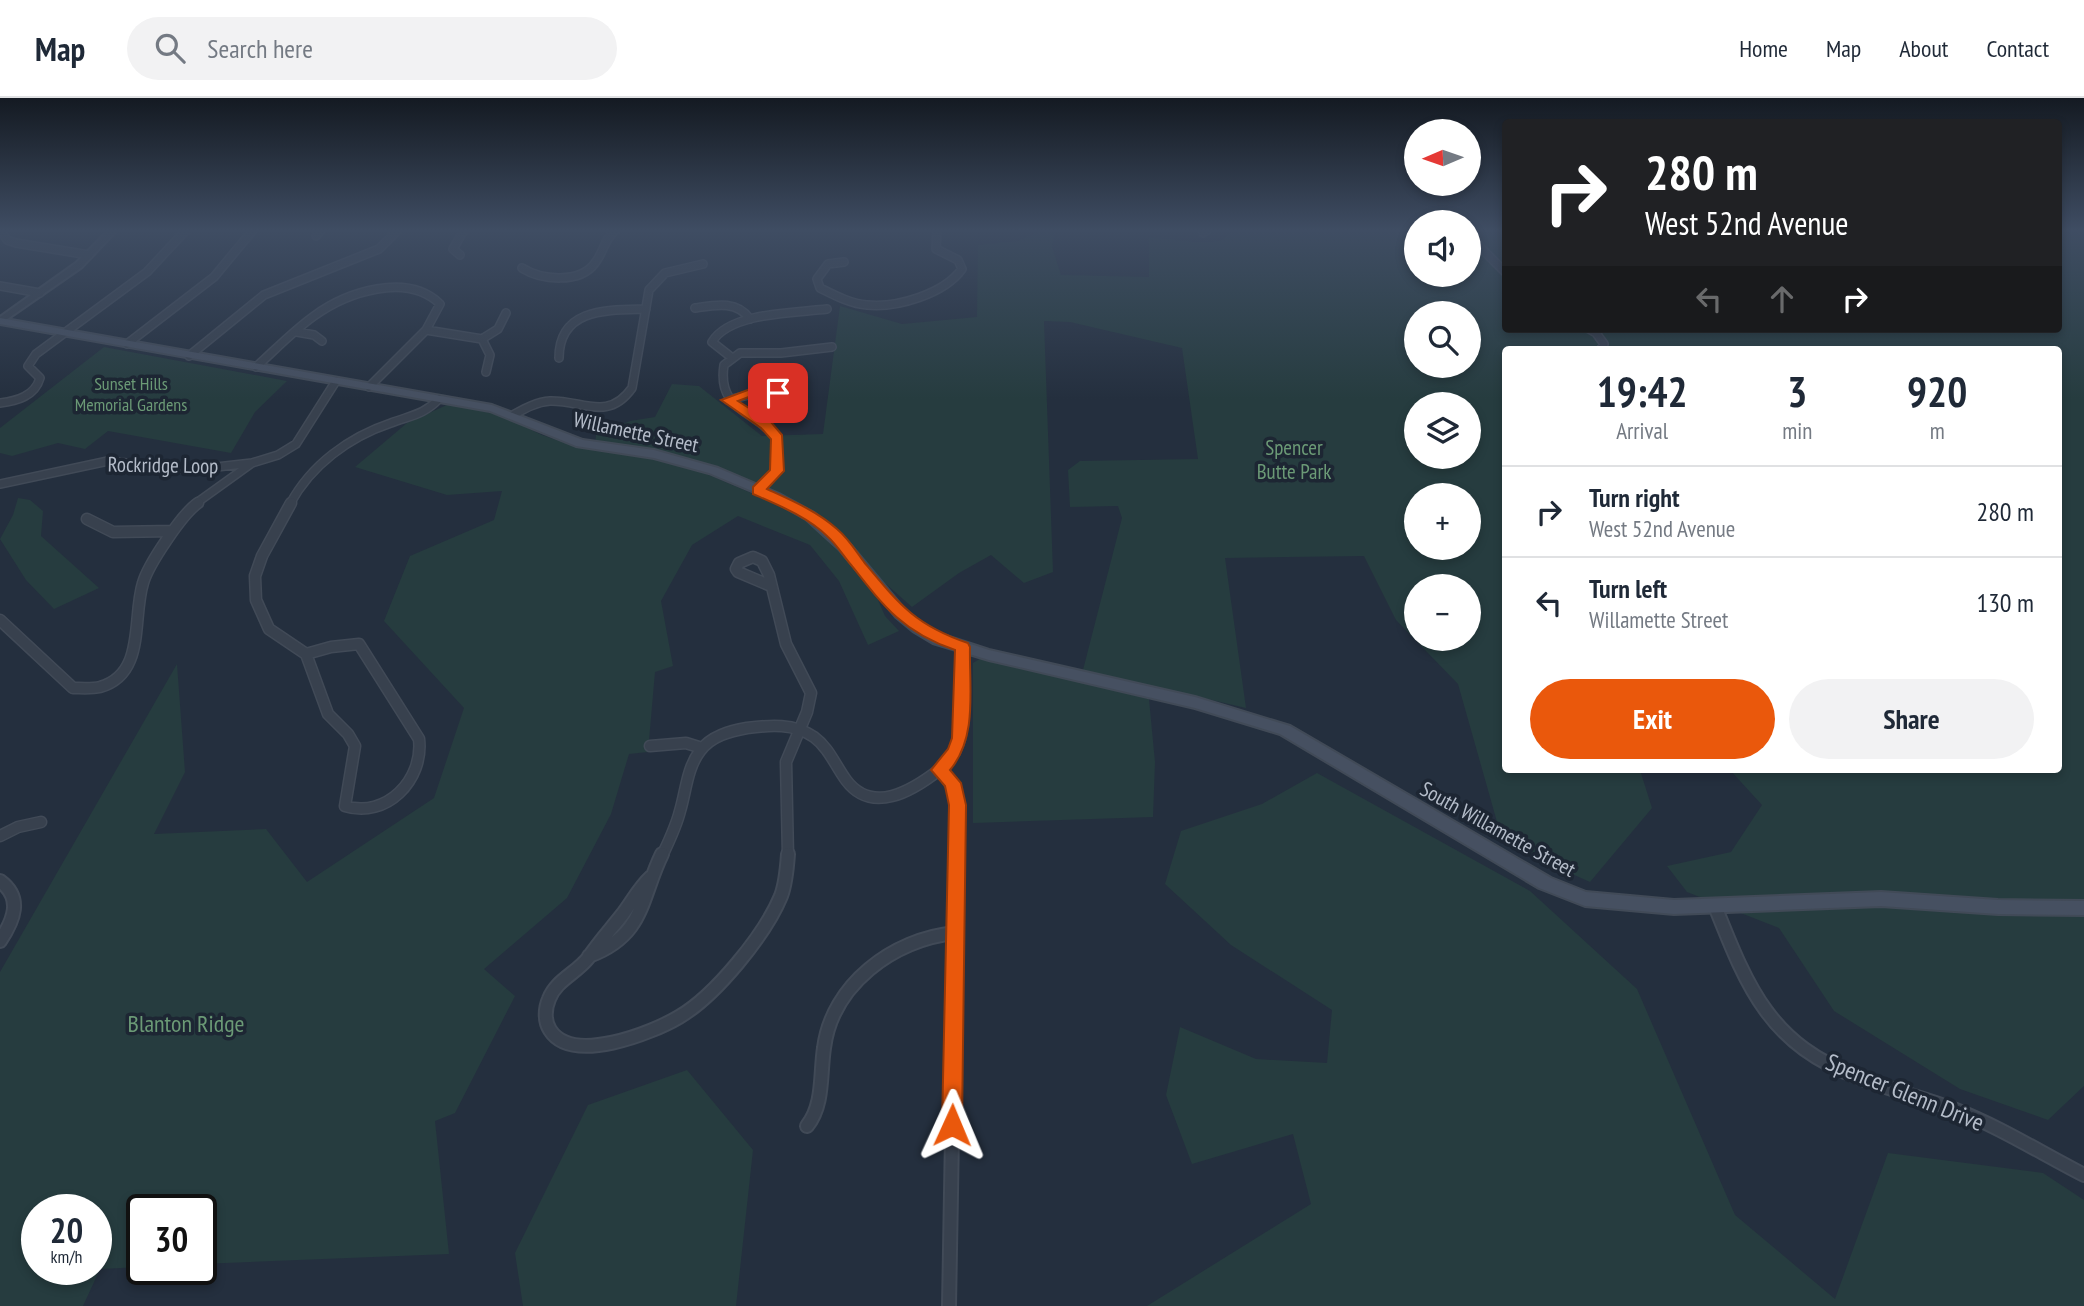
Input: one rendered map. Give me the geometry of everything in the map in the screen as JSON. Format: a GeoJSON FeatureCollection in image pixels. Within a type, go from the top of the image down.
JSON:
{"type":"FeatureCollection","features":[{"type":"Feature","properties":{"kind":"main road","name":"Willamette Street"},"geometry":{"type":"LineString","coordinates":[[0,321],[492,408],[565,439],[595,447],[677,459],[796,508],[833,533],[892,607],[908,622],[938,639],[1084,677]]}},
{"type":"Feature","properties":{"kind":"main road","name":"South Willamette Street"},"geometry":{"type":"LineString","coordinates":[[1084,677],[1243,716],[1285,730],[1545,883],[1585,899],[1674,908],[1881,899],[1998,907],[2084,908]]}},
{"type":"Feature","properties":{"kind":"street"},"geometry":{"type":"LineString","coordinates":[[2,286],[40,293]]}},
{"type":"Feature","properties":{"kind":"street"},"geometry":{"type":"LineString","coordinates":[[0,321],[49,286]]}},
{"type":"Feature","properties":{"kind":"street"},"geometry":{"type":"LineString","coordinates":[[0,403],[22,398],[38,386],[40,378],[30,370],[29,363],[42,349],[127,286]]}},
{"type":"Feature","properties":{"kind":"street"},"geometry":{"type":"LineString","coordinates":[[127,344],[202,286]]}},
{"type":"Feature","properties":{"kind":"street"},"geometry":{"type":"LineString","coordinates":[[189,356],[264,295],[286,286]]}},
{"type":"Feature","properties":{"kind":"street"},"geometry":{"type":"LineString","coordinates":[[256,367],[330,307],[393,286]]}},
{"type":"Feature","properties":{"kind":"street"},"geometry":{"type":"LineString","coordinates":[[369,387],[426,330],[440,304],[436,298],[412,288],[397,286]]}},
{"type":"Feature","properties":{"kind":"street"},"geometry":{"type":"LineString","coordinates":[[513,415],[546,401],[599,408],[622,401],[632,388],[649,290],[652,286]]}},
{"type":"Feature","properties":{"kind":"street"},"geometry":{"type":"LineString","coordinates":[[819,286],[863,304],[882,304],[941,286]]}},
{"type":"Feature","properties":{"kind":"street"},"geometry":{"type":"LineString","coordinates":[[695,308],[734,306],[744,309],[750,319]]}},
{"type":"Feature","properties":{"kind":"street"},"geometry":{"type":"LineString","coordinates":[[559,358],[567,328],[578,317],[597,312],[646,309]]}},
{"type":"Feature","properties":{"kind":"street"},"geometry":{"type":"LineString","coordinates":[[732,357],[714,345],[713,336],[724,328],[750,319],[827,309]]}},
{"type":"Feature","properties":{"kind":"street"},"geometry":{"type":"LineString","coordinates":[[482,339],[498,329],[506,313]]}},
{"type":"Feature","properties":{"kind":"street"},"geometry":{"type":"LineString","coordinates":[[426,330],[482,339],[488,347],[490,362],[486,372]]}},
{"type":"Feature","properties":{"kind":"street"},"geometry":{"type":"LineString","coordinates":[[296,332],[314,335],[322,341]]}},
{"type":"Feature","properties":{"kind":"street"},"geometry":{"type":"LineString","coordinates":[[1595,333],[1602,338],[1603,346]]}},
{"type":"Feature","properties":{"kind":"street"},"geometry":{"type":"LineString","coordinates":[[758,491],[777,471],[777,438],[766,425],[728,400],[721,387],[722,370],[732,357],[748,352],[781,353],[832,347]]}},
{"type":"Feature","properties":{"kind":"street"},"geometry":{"type":"LineString","coordinates":[[252,463],[278,455],[300,441],[336,381]]}},
{"type":"Feature","properties":{"kind":"street"},"geometry":{"type":"LineString","coordinates":[[728,400],[753,392],[778,393],[794,397],[792,409],[798,416]]}},
{"type":"Feature","properties":{"kind":"street"},"geometry":{"type":"LineString","coordinates":[[306,654],[331,647],[359,644],[420,741],[418,766],[410,782],[400,793],[377,806],[355,809],[346,807],[344,803],[355,746],[326,711],[306,654],[271,631],[256,600],[254,586],[262,556],[297,493],[317,466],[362,435],[426,412],[439,400]]}},
{"type":"Feature","properties":{"kind":"street","name":"Rockridge Loop"},"geometry":{"type":"LineString","coordinates":[[0,484],[108,461],[190,470],[252,463]]}},
{"type":"Feature","properties":{"kind":"street","name":"Rockridge Loop"},"geometry":{"type":"LineString","coordinates":[[0,620],[69,685],[85,690],[107,684],[123,674],[130,664],[142,585],[173,531],[190,508],[252,463]]}},
{"type":"Feature","properties":{"kind":"street"},"geometry":{"type":"LineString","coordinates":[[229,466],[241,468],[234,476]]}},
{"type":"Feature","properties":{"kind":"street"},"geometry":{"type":"LineString","coordinates":[[88,519],[113,532],[173,531]]}},
{"type":"Feature","properties":{"kind":"street"},"geometry":{"type":"LineString","coordinates":[[771,586],[786,644],[811,693],[801,730],[786,759],[786,862],[781,894],[764,924],[713,990],[682,1016],[661,1026],[601,1045],[573,1046],[549,1028],[546,1012],[553,991],[589,956],[610,948],[635,919],[649,895],[651,877],[678,821],[693,762],[702,748],[721,735],[737,730],[780,725],[801,730],[818,739],[848,783],[862,794],[883,798],[898,796],[913,790],[939,770],[955,752],[960,738],[963,647]]}},
{"type":"Feature","properties":{"kind":"street"},"geometry":{"type":"LineString","coordinates":[[650,746],[685,743],[702,748]]}},
{"type":"Feature","properties":{"kind":"street"},"geometry":{"type":"LineString","coordinates":[[939,770],[953,783],[957,797],[949,1306]]}},
{"type":"Feature","properties":{"kind":"street"},"geometry":{"type":"LineString","coordinates":[[0,836],[18,827],[41,822]]}},
{"type":"Feature","properties":{"kind":"street"},"geometry":{"type":"LineString","coordinates":[[0,881],[11,889],[16,902],[11,925],[0,941]]}},
{"type":"Feature","properties":{"kind":"street","name":"Spencer Glenn Drive"},"geometry":{"type":"LineString","coordinates":[[1715,906],[1739,965],[1765,1010],[1794,1043],[1829,1063],[1866,1079],[1975,1118],[2084,1175]]}},
{"type":"Feature","properties":{"kind":"street"},"geometry":{"type":"LineString","coordinates":[[807,1126],[818,1110],[829,1018],[839,998],[853,982],[900,947],[925,936],[955,933]]}},
{"type":"Feature","properties":{"kind":"green space","name":"Spencer Butte Park"},"geometry":{"type":"Polygon","coordinates":[[[977,286],[1502,286],[1502,333],[2062,333],[2062,286],[2084,286],[2084,1086],[2048,1120],[1960,1089],[1834,1011],[1779,928],[1687,892],[1667,866],[1731,852],[1762,805],[1733,773],[2062,773],[2062,346],[1502,346],[1502,773],[1641,773],[1652,808],[1590,882],[1503,843],[1458,684],[1426,651],[1481,651],[1481,574],[1404,574],[1404,628],[1396,620],[1364,556],[1225,558],[1246,708],[1083,670],[1122,518],[1118,506],[1070,507],[1068,470],[1080,461],[1198,459],[1182,348],[1070,322],[1044,321],[1053,572],[1024,583],[991,555],[959,573],[912,607],[809,516],[699,465],[595,447],[596,435],[630,421],[655,417],[672,384],[699,386],[762,436],[823,434],[840,306],[902,324],[977,317],[977,286]]]}},
{"type":"Feature","properties":{"kind":"green space","name":"Sunset Hills Memorial Gardens"},"geometry":{"type":"Polygon","coordinates":[[[104,347],[287,381],[255,412],[231,453],[108,431],[85,449],[58,443],[12,456],[0,453],[0,428],[104,347]]]}},
{"type":"Feature","properties":{"kind":"green space","name":"Blanton Ridge"},"geometry":{"type":"Polygon","coordinates":[[[449,404],[501,415],[542,435],[577,447],[642,456],[693,468],[791,510],[816,524],[852,562],[874,591],[885,616],[899,631],[868,645],[839,581],[810,545],[738,516],[692,545],[661,601],[673,666],[655,672],[648,752],[629,754],[611,814],[567,898],[484,969],[515,996],[455,1113],[435,1121],[449,1254],[217,1263],[217,1194],[126,1194],[126,1268],[112,1268],[112,1194],[21,1194],[21,1285],[93,1285],[83,1306],[0,1306],[0,972],[177,664],[185,772],[154,834],[266,829],[307,882],[434,798],[464,708],[384,621],[410,556],[494,520],[502,491],[447,495],[355,467],[407,423],[449,404]]]}},
{"type":"Feature","properties":{"kind":"green space"},"geometry":{"type":"Polygon","coordinates":[[[18,498],[30,500],[43,511],[41,536],[99,588],[54,609],[26,580],[0,539],[13,515],[18,498]]]}},
{"type":"Feature","properties":{"kind":"green space"},"geometry":{"type":"Polygon","coordinates":[[[981,658],[1149,699],[1155,762],[1153,817],[973,823],[973,663],[981,658]]]}},
{"type":"Feature","properties":{"kind":"green space"},"geometry":{"type":"Polygon","coordinates":[[[1317,773],[1530,891],[1637,989],[1735,1215],[1835,1299],[1888,1153],[2043,1173],[2084,1200],[2084,1306],[1147,1306],[1311,1204],[1293,1134],[1192,1164],[1166,1095],[1180,1027],[1256,1059],[1327,1063],[1332,1010],[1231,945],[1165,884],[1181,831],[1262,804],[1317,773]]]}},
{"type":"Feature","properties":{"kind":"green space"},"geometry":{"type":"Polygon","coordinates":[[[687,1070],[753,1150],[736,1306],[523,1306],[515,1253],[588,1105],[687,1070]]]}},
{"type":"Feature","properties":{"kind":"route"},"geometry":{"type":"LineString","coordinates":[[778,393],[765,390],[728,400],[766,425],[777,438],[777,471],[758,491],[796,508],[833,533],[892,607],[908,622],[938,639],[963,647],[960,738],[955,752],[939,770],[953,783],[958,805],[952,1125]]}}]}
